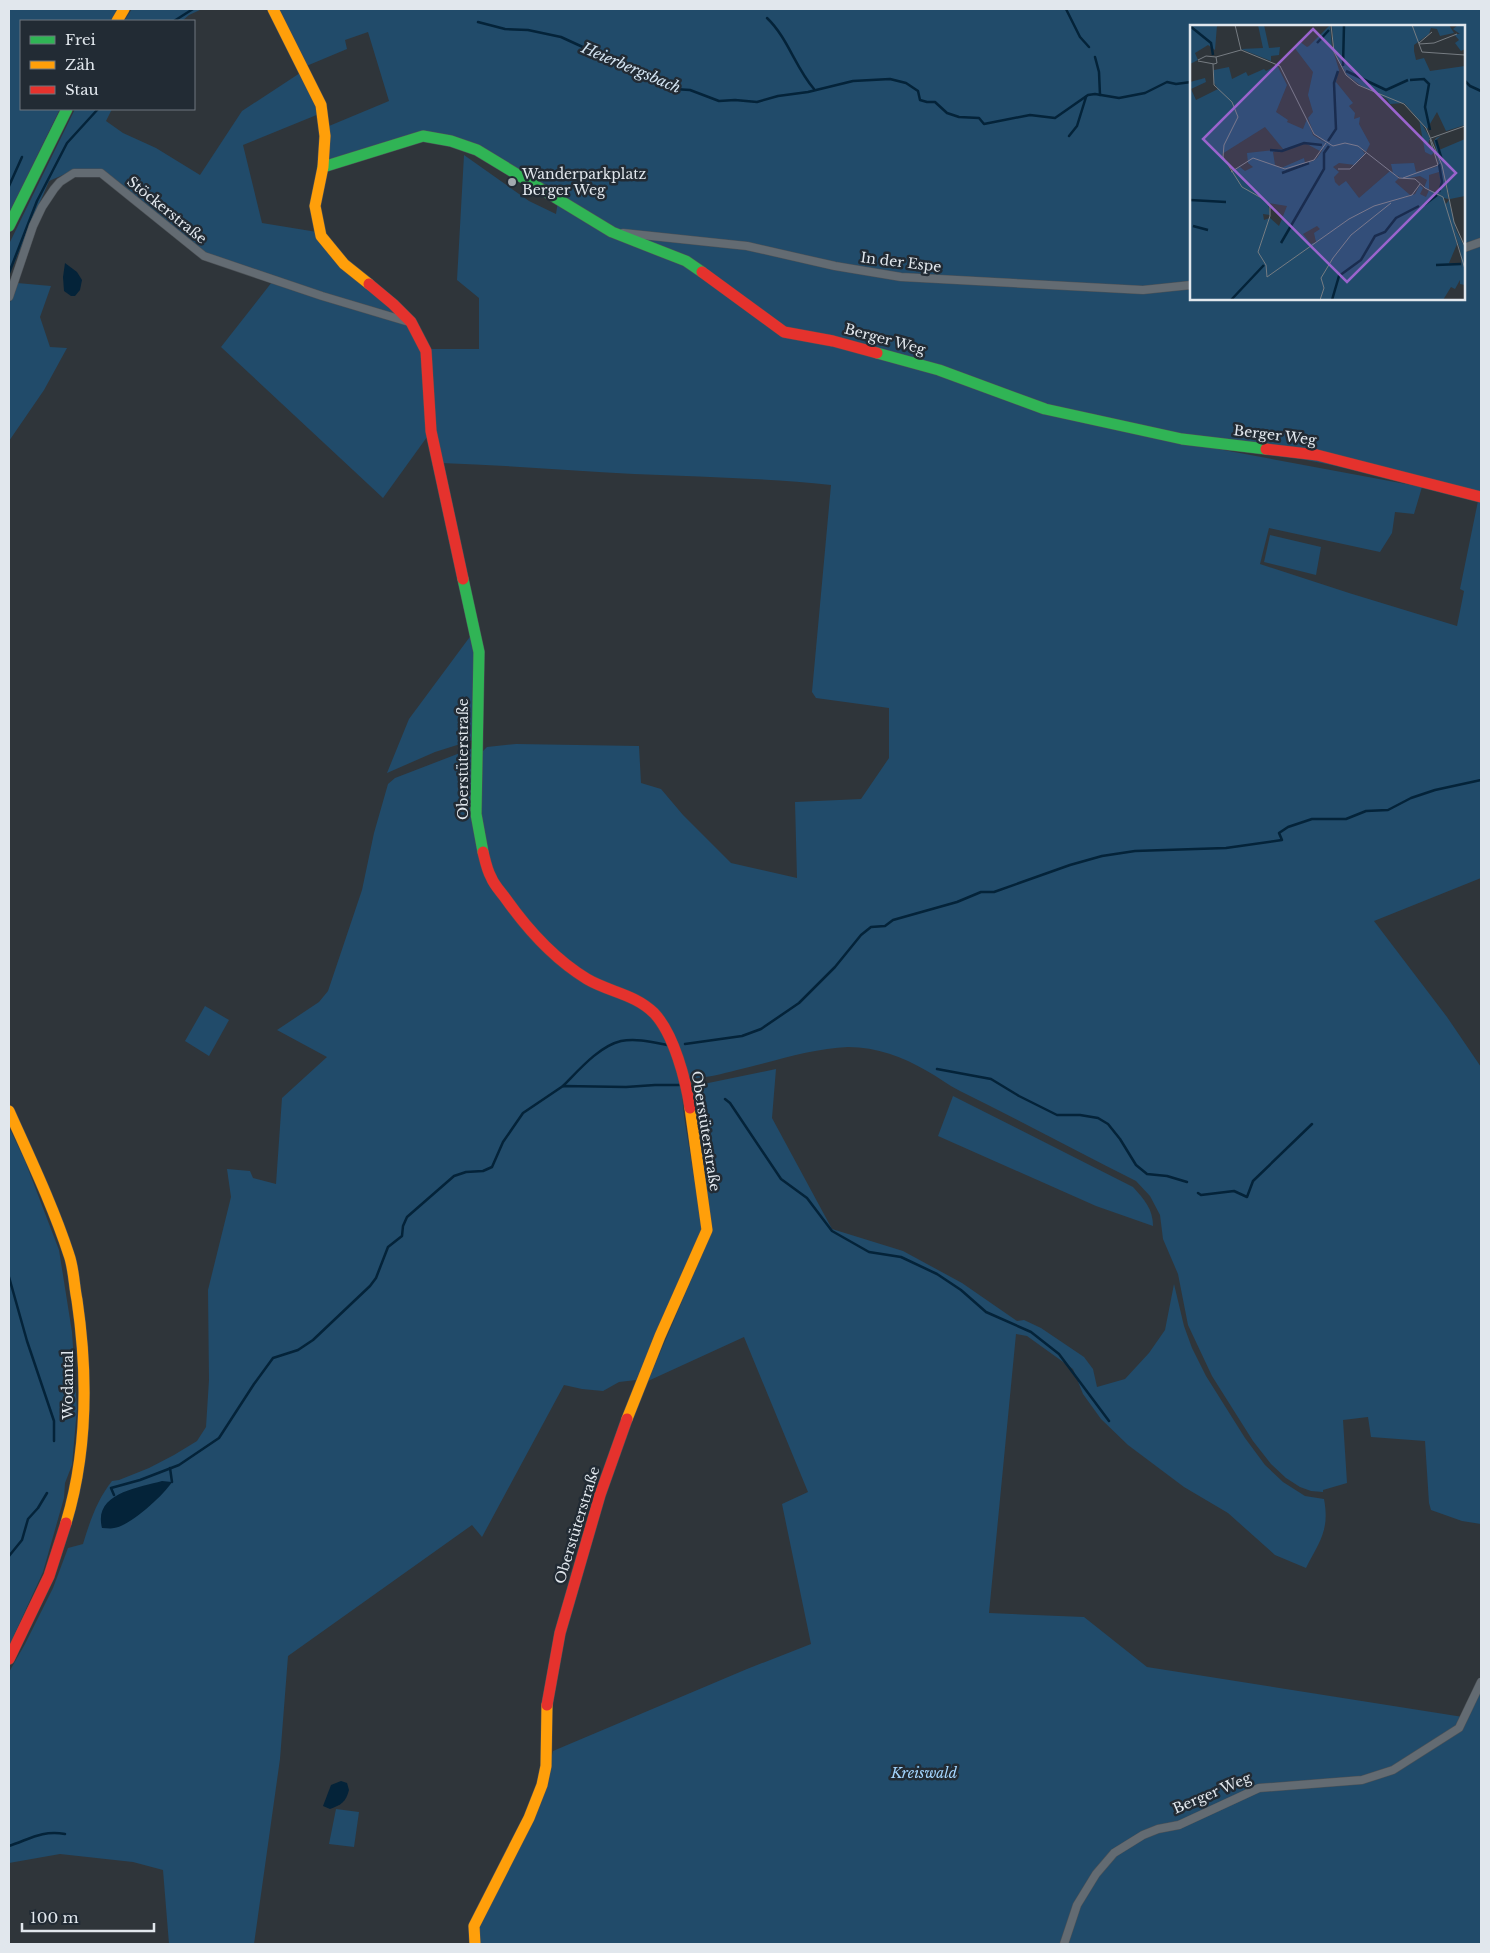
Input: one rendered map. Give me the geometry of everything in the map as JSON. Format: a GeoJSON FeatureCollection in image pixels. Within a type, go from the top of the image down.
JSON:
{"type":"FeatureCollection","features":[{"type":"Feature","properties":{"kind":"street"},"geometry":{"type":"LineString","coordinates":[[118,20],[124,9]]}},
{"type":"Feature","properties":{"kind":"street","name":"Oberstüterstraße"},"geometry":{"type":"LineString","coordinates":[[272,9],[320,105],[325,136],[323,167],[315,206],[321,236],[344,264],[393,304],[411,322],[426,351],[431,431],[479,652],[476,814],[482,850],[492,878],[518,916],[555,957],[588,980],[633,998],[653,1012],[660,1020],[678,1057],[686,1084],[707,1230],[660,1336],[621,1434],[600,1495],[560,1633],[547,1698],[546,1766],[542,1785],[530,1818],[474,1926],[475,1944]]}},
{"type":"Feature","properties":{"kind":"street"},"geometry":{"type":"LineString","coordinates":[[9,226],[66,110]]}},
{"type":"Feature","properties":{"kind":"street","name":"Berger Weg"},"geometry":{"type":"LineString","coordinates":[[323,167],[423,136],[451,141],[477,150],[612,232],[686,261],[784,332],[833,341],[939,370],[1045,409],[1182,439],[1317,455],[1481,497]]}},
{"type":"Feature","properties":{"kind":"street","name":"Stöckerstraße"},"geometry":{"type":"LineString","coordinates":[[9,297],[38,216],[54,189],[60,182],[74,173],[101,173],[204,256],[322,296],[411,322]]}},
{"type":"Feature","properties":{"kind":"street","name":"In der Espe"},"geometry":{"type":"LineString","coordinates":[[612,232],[747,246],[835,266],[901,277],[1144,290],[1190,285]]}},
{"type":"Feature","properties":{"kind":"street"},"geometry":{"type":"LineString","coordinates":[[1465,248],[1481,242]]}},
{"type":"Feature","properties":{"kind":"street","name":"Wodantal"},"geometry":{"type":"LineString","coordinates":[[9,1111],[34,1164],[70,1257],[82,1337],[85,1413],[78,1474],[49,1576],[9,1659]]}},
{"type":"Feature","properties":{"kind":"street","name":"Berger Weg"},"geometry":{"type":"LineString","coordinates":[[1064,1944],[1077,1905],[1096,1874],[1114,1853],[1143,1835],[1158,1829],[1179,1825],[1259,1788],[1362,1780],[1393,1770],[1459,1728],[1481,1682]]}},
{"type":"Feature","properties":{"kind":"green space"},"geometry":{"type":"Polygon","coordinates":[[[9,9],[119,9],[112,20],[20,20],[20,110],[60,110],[9,213],[9,9]]]}},
{"type":"Feature","properties":{"kind":"green space"},"geometry":{"type":"Polygon","coordinates":[[[132,9],[202,9],[183,20],[125,20],[132,9]]]}},
{"type":"Feature","properties":{"kind":"green space"},"geometry":{"type":"Polygon","coordinates":[[[276,9],[1481,9],[1481,498],[1425,483],[1126,425],[1148,436],[1422,487],[1414,514],[1395,512],[1392,533],[1380,552],[1269,528],[1260,564],[1457,626],[1464,591],[1460,589],[1478,501],[1481,502],[1481,878],[1374,921],[1447,1017],[1481,1067],[1481,1524],[1462,1521],[1431,1510],[1425,1441],[1371,1437],[1368,1417],[1343,1420],[1347,1483],[1323,1490],[1323,1492],[1311,1491],[1300,1487],[1286,1478],[1271,1464],[1253,1441],[1212,1376],[1188,1325],[1178,1274],[1163,1239],[1160,1215],[1150,1196],[1136,1181],[960,1091],[918,1066],[899,1057],[879,1051],[859,1047],[835,1048],[792,1056],[712,1076],[688,1078],[661,1018],[561,958],[510,901],[491,868],[480,822],[482,752],[487,747],[516,744],[639,746],[641,783],[661,789],[683,815],[731,863],[797,878],[795,802],[861,799],[889,758],[889,708],[816,698],[812,692],[831,485],[758,479],[441,463],[435,433],[433,373],[429,349],[479,349],[479,298],[457,280],[464,155],[529,201],[556,214],[558,201],[477,148],[423,133],[326,164],[329,126],[389,101],[368,32],[345,40],[347,49],[304,67],[276,9]]]}},
{"type":"Feature","properties":{"kind":"green space"},"geometry":{"type":"Polygon","coordinates":[[[300,73],[319,114],[243,145],[262,223],[317,232],[403,318],[322,294],[205,254],[102,172],[72,171],[49,181],[9,275],[9,244],[75,110],[112,110],[106,121],[123,133],[156,148],[200,175],[242,111],[300,73]]]}},
{"type":"Feature","properties":{"kind":"green space"},"geometry":{"type":"Polygon","coordinates":[[[272,282],[408,324],[422,351],[427,437],[383,498],[221,347],[272,282]]]}},
{"type":"Feature","properties":{"kind":"green space"},"geometry":{"type":"Polygon","coordinates":[[[17,283],[51,286],[40,317],[50,347],[67,348],[44,390],[9,441],[9,305],[17,283]]]}},
{"type":"Feature","properties":{"kind":"green space"},"geometry":{"type":"Polygon","coordinates":[[[1270,535],[1321,547],[1316,575],[1264,562],[1270,535]]]}},
{"type":"Feature","properties":{"kind":"green space"},"geometry":{"type":"Polygon","coordinates":[[[472,634],[476,653],[473,740],[435,752],[387,773],[409,719],[472,634]]]}},
{"type":"Feature","properties":{"kind":"green space"},"geometry":{"type":"Polygon","coordinates":[[[473,748],[479,855],[558,964],[633,1002],[652,1015],[664,1034],[681,1084],[684,1116],[702,1228],[636,1380],[619,1382],[603,1391],[564,1385],[482,1537],[472,1525],[288,1656],[280,1759],[254,1944],[169,1944],[163,1870],[133,1862],[60,1854],[9,1863],[9,1672],[53,1588],[68,1548],[83,1544],[98,1503],[112,1481],[149,1468],[174,1455],[197,1441],[206,1427],[209,1380],[208,1290],[231,1197],[227,1169],[250,1171],[253,1178],[276,1184],[282,1098],[327,1057],[277,1030],[319,1002],[328,991],[362,890],[374,833],[388,784],[395,778],[473,748]]]}},
{"type":"Feature","properties":{"kind":"green space"},"geometry":{"type":"Polygon","coordinates":[[[205,1006],[229,1020],[209,1056],[185,1041],[205,1006]]]}},
{"type":"Feature","properties":{"kind":"green space","name":"Kreiswald"},"geometry":{"type":"Polygon","coordinates":[[[776,1069],[772,1118],[832,1229],[903,1251],[962,1283],[1017,1321],[1024,1320],[1041,1328],[1084,1357],[1093,1369],[1097,1387],[1125,1379],[1149,1353],[1165,1330],[1174,1284],[1184,1326],[1192,1348],[1206,1376],[1245,1438],[1265,1465],[1283,1482],[1305,1496],[1324,1499],[1326,1520],[1322,1536],[1306,1568],[1275,1555],[1228,1513],[1184,1487],[1128,1445],[1101,1419],[1083,1394],[1073,1369],[1027,1336],[1016,1334],[989,1613],[1084,1617],[1147,1667],[1463,1717],[1481,1684],[1481,1944],[479,1944],[477,1927],[546,1784],[553,1751],[811,1644],[782,1504],[808,1492],[744,1337],[648,1381],[712,1231],[689,1087],[776,1069]]]}},
{"type":"Feature","properties":{"kind":"green space"},"geometry":{"type":"Polygon","coordinates":[[[953,1096],[1133,1187],[1150,1209],[1153,1226],[1096,1206],[938,1136],[953,1096]]]}},
{"type":"Feature","properties":{"kind":"green space"},"geometry":{"type":"Polygon","coordinates":[[[9,1127],[25,1161],[59,1250],[72,1332],[77,1409],[72,1465],[65,1483],[64,1498],[43,1572],[9,1646],[9,1127]]]}},
{"type":"Feature","properties":{"kind":"green space"},"geometry":{"type":"Polygon","coordinates":[[[336,1809],[359,1812],[354,1847],[329,1844],[336,1809]]]}},
{"type":"Feature","properties":{"kind":"shaded area"},"geometry":{"type":"Polygon","coordinates":[[[65,263],[77,272],[82,280],[80,290],[75,296],[71,296],[64,291],[65,263]]]}},
{"type":"Feature","properties":{"kind":"shaded area"},"geometry":{"type":"Polygon","coordinates":[[[162,1481],[172,1482],[154,1502],[137,1516],[121,1526],[102,1528],[101,1516],[104,1507],[111,1500],[130,1490],[162,1481]]]}},
{"type":"Feature","properties":{"kind":"shaded area"},"geometry":{"type":"Polygon","coordinates":[[[341,1781],[347,1783],[349,1790],[345,1800],[330,1809],[323,1806],[331,1785],[341,1781]]]}},
{"type":"Feature","properties":{"kind":"waterway","name":"Heierbergsbach"},"geometry":{"type":"LineString","coordinates":[[176,20],[193,9]]}},
{"type":"Feature","properties":{"kind":"waterway"},"geometry":{"type":"LineString","coordinates":[[1066,9],[1080,37],[1089,47]]}},
{"type":"Feature","properties":{"kind":"waterway","name":"Heierbergsbach"},"geometry":{"type":"LineString","coordinates":[[767,18],[781,34],[814,89]]}},
{"type":"Feature","properties":{"kind":"waterway","name":"Heierbergsbach"},"geometry":{"type":"LineString","coordinates":[[478,22],[505,29],[528,30],[561,37],[674,89],[690,90],[719,101],[757,102],[853,81],[890,79],[906,83],[918,91],[920,100],[935,102],[947,113],[959,117],[979,118],[984,124],[1030,115],[1055,118],[1088,95],[1095,94],[1119,98],[1145,93],[1167,82],[1176,84],[1190,82]]}},
{"type":"Feature","properties":{"kind":"waterway"},"geometry":{"type":"LineString","coordinates":[[1095,57],[1099,72],[1100,95]]}},
{"type":"Feature","properties":{"kind":"waterway","name":"Heierbergsbach"},"geometry":{"type":"LineString","coordinates":[[1465,81],[1470,86],[1481,91]]}},
{"type":"Feature","properties":{"kind":"waterway"},"geometry":{"type":"LineString","coordinates":[[1069,136],[1077,126],[1086,97]]}},
{"type":"Feature","properties":{"kind":"waterway","name":"Heierbergsbach"},"geometry":{"type":"LineString","coordinates":[[9,273],[37,201],[67,143],[97,110]]}},
{"type":"Feature","properties":{"kind":"waterway"},"geometry":{"type":"LineString","coordinates":[[9,186],[22,157]]}},
{"type":"Feature","properties":{"kind":"waterway"},"geometry":{"type":"LineString","coordinates":[[685,1044],[742,1036],[761,1029],[799,1003],[835,967],[861,935],[871,927],[885,926],[893,920],[957,902],[981,892],[994,892],[1070,865],[1102,856],[1135,851],[1226,848],[1282,840],[1279,833],[1288,827],[1312,819],[1346,819],[1366,811],[1388,810],[1411,798],[1435,790],[1481,780]]}},
{"type":"Feature","properties":{"kind":"waterway"},"geometry":{"type":"LineString","coordinates":[[563,1086],[597,1053],[613,1044],[632,1040],[667,1045]]}},
{"type":"Feature","properties":{"kind":"waterway"},"geometry":{"type":"LineString","coordinates":[[937,1069],[991,1079],[1019,1096],[1057,1115],[1080,1115],[1098,1118],[1108,1124],[1136,1165],[1147,1174],[1167,1176],[1187,1182]]}},
{"type":"Feature","properties":{"kind":"waterway"},"geometry":{"type":"LineString","coordinates":[[114,1495],[111,1488],[140,1480],[179,1465],[219,1438],[273,1358],[298,1350],[313,1340],[370,1286],[376,1278],[388,1247],[402,1236],[403,1226],[407,1217],[454,1176],[466,1172],[483,1171],[492,1167],[503,1142],[523,1113],[563,1086],[626,1087],[682,1085]]}},
{"type":"Feature","properties":{"kind":"waterway"},"geometry":{"type":"LineString","coordinates":[[725,1099],[730,1103],[781,1179],[807,1198],[832,1231],[869,1252],[901,1257],[937,1274],[961,1290],[986,1312],[1031,1332],[1059,1354],[1109,1421]]}},
{"type":"Feature","properties":{"kind":"waterway"},"geometry":{"type":"LineString","coordinates":[[1198,1193],[1201,1195],[1234,1191],[1247,1197],[1253,1181],[1312,1124]]}},
{"type":"Feature","properties":{"kind":"waterway","name":"Heierbergsbach"},"geometry":{"type":"LineString","coordinates":[[9,1277],[27,1341],[54,1421],[54,1441]]}},
{"type":"Feature","properties":{"kind":"waterway"},"geometry":{"type":"LineString","coordinates":[[170,1468],[172,1482]]}},
{"type":"Feature","properties":{"kind":"waterway","name":"Heierbergsbach"},"geometry":{"type":"LineString","coordinates":[[9,1556],[22,1540],[28,1519],[38,1508],[47,1493]]}},
{"type":"Feature","properties":{"kind":"waterway"},"geometry":{"type":"LineString","coordinates":[[9,1846],[43,1834],[65,1834]]}},
{"type":"Feature","properties":{"kind":"traffic: fast"},"geometry":{"type":"LineString","coordinates":[[9,226],[67,110]]}},
{"type":"Feature","properties":{"kind":"traffic: fast"},"geometry":{"type":"LineString","coordinates":[[323,167],[423,136],[451,141],[477,150],[612,232],[686,261],[702,272]]}},
{"type":"Feature","properties":{"kind":"traffic: fast"},"geometry":{"type":"LineString","coordinates":[[877,353],[939,370],[1045,409],[1182,439],[1266,449]]}},
{"type":"Feature","properties":{"kind":"traffic: fast"},"geometry":{"type":"LineString","coordinates":[[463,579],[479,652],[476,814],[483,852]]}},
{"type":"Feature","properties":{"kind":"traffic: slow"},"geometry":{"type":"LineString","coordinates":[[118,20],[124,9]]}},
{"type":"Feature","properties":{"kind":"traffic: slow"},"geometry":{"type":"LineString","coordinates":[[273,9],[321,105],[325,136],[323,167],[315,206],[321,236],[344,264],[369,284]]}},
{"type":"Feature","properties":{"kind":"traffic: slow"},"geometry":{"type":"LineString","coordinates":[[627,1419],[660,1336],[707,1230],[690,1108]]}},
{"type":"Feature","properties":{"kind":"traffic: slow"},"geometry":{"type":"LineString","coordinates":[[9,1111],[41,1182],[69,1255],[81,1328],[84,1384],[82,1440],[79,1468],[66,1523]]}},
{"type":"Feature","properties":{"kind":"traffic: slow"},"geometry":{"type":"LineString","coordinates":[[475,1944],[474,1926],[529,1818],[542,1785],[546,1766],[547,1705]]}},
{"type":"Feature","properties":{"kind":"traffic: jam"},"geometry":{"type":"LineString","coordinates":[[702,272],[784,332],[833,341],[877,353]]}},
{"type":"Feature","properties":{"kind":"traffic: jam"},"geometry":{"type":"LineString","coordinates":[[369,284],[411,322],[426,351],[431,431],[463,579]]}},
{"type":"Feature","properties":{"kind":"traffic: jam"},"geometry":{"type":"LineString","coordinates":[[1266,449],[1317,455],[1481,497]]}},
{"type":"Feature","properties":{"kind":"traffic: jam"},"geometry":{"type":"LineString","coordinates":[[483,852],[492,880],[523,922],[542,943],[587,979],[630,997],[654,1013],[668,1033],[678,1058],[690,1108]]}},
{"type":"Feature","properties":{"kind":"traffic: jam"},"geometry":{"type":"LineString","coordinates":[[547,1705],[560,1633],[600,1495],[627,1419]]}},
{"type":"Feature","properties":{"kind":"traffic: jam"},"geometry":{"type":"LineString","coordinates":[[9,1659],[49,1576],[66,1523]]}},
{"type":"Feature","properties":{"kind":"place","name":"Wanderparkplatz Berger Weg"},"geometry":{"type":"Point","coordinates":[512,182]}}]}
